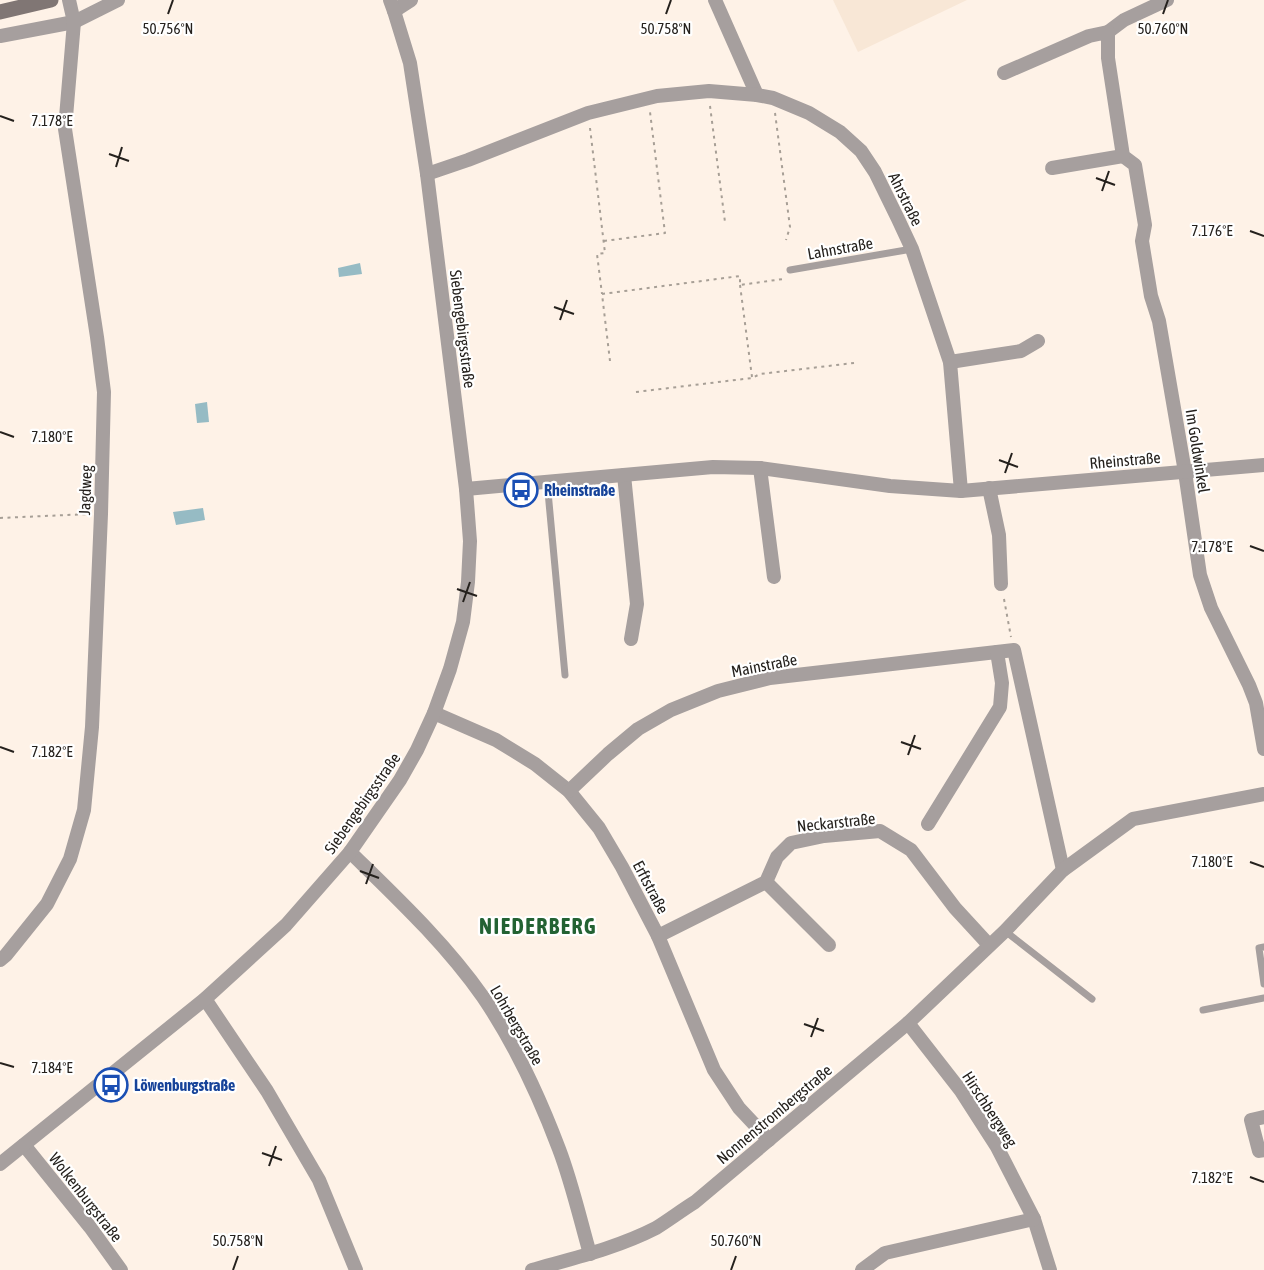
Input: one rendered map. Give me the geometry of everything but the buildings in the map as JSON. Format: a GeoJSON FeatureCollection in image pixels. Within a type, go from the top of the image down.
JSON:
{"type":"FeatureCollection","features":[{"type":"Feature","properties":{"kind":"street"},"geometry":{"type":"LineString","coordinates":[[0,12],[51,0]]}},
{"type":"Feature","properties":{"kind":"street","name":"Jagdweg"},"geometry":{"type":"LineString","coordinates":[[0,960],[47,904],[70,859],[84,810],[92,727],[104,392],[65,129],[74,22],[69,0]]}},
{"type":"Feature","properties":{"kind":"street"},"geometry":{"type":"LineString","coordinates":[[0,36],[74,22],[118,0]]}},
{"type":"Feature","properties":{"kind":"street"},"geometry":{"type":"LineString","coordinates":[[392,5],[411,0]]}},
{"type":"Feature","properties":{"kind":"street"},"geometry":{"type":"LineString","coordinates":[[715,0],[757,95]]}},
{"type":"Feature","properties":{"kind":"street"},"geometry":{"type":"LineString","coordinates":[[1004,73],[1089,36],[1108,32],[1124,20],[1167,0]]}},
{"type":"Feature","properties":{"kind":"street","name":"Siebengebirgsstraße"},"geometry":{"type":"LineString","coordinates":[[0,1164],[205,999],[286,925],[350,852],[400,780],[434,713],[450,669],[464,612],[468,582],[470,541],[466,489],[427,174],[410,63],[392,5]]}},
{"type":"Feature","properties":{"kind":"street","name":"Im Goldwinkel"},"geometry":{"type":"LineString","coordinates":[[1108,32],[1108,58],[1123,156],[1135,165],[1145,225],[1142,241],[1151,296],[1159,321],[1200,575],[1211,608],[1256,703],[1264,749]]}},
{"type":"Feature","properties":{"kind":"street","name":"Ahrstraße"},"geometry":{"type":"LineString","coordinates":[[427,174],[588,113],[657,96],[709,91],[757,95],[773,98],[809,113],[840,132],[861,151],[875,172],[912,249],[950,362],[962,491]]}},
{"type":"Feature","properties":{"kind":"street"},"geometry":{"type":"LineString","coordinates":[[1052,168],[1123,156]]}},
{"type":"Feature","properties":{"kind":"street"},"geometry":{"type":"LineString","coordinates":[[950,362],[1022,351],[1038,342]]}},
{"type":"Feature","properties":{"kind":"street","name":"Rheinstraße"},"geometry":{"type":"LineString","coordinates":[[466,489],[713,468],[760,468],[890,486],[962,491],[1264,465]]}},
{"type":"Feature","properties":{"kind":"street"},"geometry":{"type":"LineString","coordinates":[[760,468],[774,577]]}},
{"type":"Feature","properties":{"kind":"street"},"geometry":{"type":"LineString","coordinates":[[624,475],[637,604],[631,639]]}},
{"type":"Feature","properties":{"kind":"street"},"geometry":{"type":"LineString","coordinates":[[989,488],[999,535],[1001,584]]}},
{"type":"Feature","properties":{"kind":"street"},"geometry":{"type":"LineString","coordinates":[[1014,650],[1063,870]]}},
{"type":"Feature","properties":{"kind":"street","name":"Mainstraße"},"geometry":{"type":"LineString","coordinates":[[569,791],[638,729],[671,710],[718,691],[770,678],[1014,650]]}},
{"type":"Feature","properties":{"kind":"street"},"geometry":{"type":"LineString","coordinates":[[928,824],[999,707],[1002,683],[997,652]]}},
{"type":"Feature","properties":{"kind":"street","name":"Erftstraße"},"geometry":{"type":"LineString","coordinates":[[434,713],[496,740],[535,764],[569,791],[599,828],[658,936],[714,1070],[739,1108],[769,1140]]}},
{"type":"Feature","properties":{"kind":"street","name":"Nonnenstrombergstraße"},"geometry":{"type":"LineString","coordinates":[[532,1270],[626,1242],[657,1227],[695,1202],[909,1023],[1005,931],[1063,870],[1133,819],[1264,794]]}},
{"type":"Feature","properties":{"kind":"street","name":"Neckarstraße"},"geometry":{"type":"LineString","coordinates":[[766,882],[777,857],[791,843],[824,836],[880,831],[911,850],[954,908],[989,945]]}},
{"type":"Feature","properties":{"kind":"street","name":"Lohrbergstraße"},"geometry":{"type":"LineString","coordinates":[[350,852],[421,921],[454,960],[483,998],[517,1053],[560,1150],[590,1254]]}},
{"type":"Feature","properties":{"kind":"street"},"geometry":{"type":"LineString","coordinates":[[658,936],[766,882],[829,945]]}},
{"type":"Feature","properties":{"kind":"street"},"geometry":{"type":"LineString","coordinates":[[205,999],[267,1091],[319,1180],[356,1270]]}},
{"type":"Feature","properties":{"kind":"street","name":"Hirschbergweg"},"geometry":{"type":"LineString","coordinates":[[909,1023],[961,1091],[997,1147],[1034,1219],[1050,1270]]}},
{"type":"Feature","properties":{"kind":"street"},"geometry":{"type":"LineString","coordinates":[[1264,1117],[1251,1120],[1259,1151],[1264,1150]]}},
{"type":"Feature","properties":{"kind":"street","name":"Wolkenburgstraße"},"geometry":{"type":"LineString","coordinates":[[24,1145],[90,1227],[121,1270]]}},
{"type":"Feature","properties":{"kind":"street"},"geometry":{"type":"LineString","coordinates":[[862,1270],[885,1253],[1034,1219]]}},
{"type":"Feature","properties":{"kind":"lane","name":"Lahnstraße"},"geometry":{"type":"LineString","coordinates":[[790,270],[912,249]]}},
{"type":"Feature","properties":{"kind":"lane"},"geometry":{"type":"LineString","coordinates":[[547,482],[565,675]]}},
{"type":"Feature","properties":{"kind":"lane"},"geometry":{"type":"LineString","coordinates":[[1005,931],[1092,999]]}},
{"type":"Feature","properties":{"kind":"lane"},"geometry":{"type":"LineString","coordinates":[[1264,947],[1259,948],[1264,984]]}},
{"type":"Feature","properties":{"kind":"lane"},"geometry":{"type":"LineString","coordinates":[[1203,1010],[1264,998]]}},
{"type":"Feature","properties":{"kind":"path"},"geometry":{"type":"LineString","coordinates":[[709,91],[725,222]]}},
{"type":"Feature","properties":{"kind":"path"},"geometry":{"type":"LineString","coordinates":[[604,241],[665,233],[648,98]]}},
{"type":"Feature","properties":{"kind":"path"},"geometry":{"type":"LineString","coordinates":[[773,98],[789,227],[786,240]]}},
{"type":"Feature","properties":{"kind":"path"},"geometry":{"type":"LineString","coordinates":[[588,113],[604,241],[605,253],[597,254],[610,361]]}},
{"type":"Feature","properties":{"kind":"path","name":"Lahnstraße"},"geometry":{"type":"LineString","coordinates":[[602,294],[740,276],[740,285],[785,279],[790,270]]}},
{"type":"Feature","properties":{"kind":"path"},"geometry":{"type":"LineString","coordinates":[[740,285],[752,378]]}},
{"type":"Feature","properties":{"kind":"path"},"geometry":{"type":"LineString","coordinates":[[636,392],[854,363]]}},
{"type":"Feature","properties":{"kind":"path"},"geometry":{"type":"LineString","coordinates":[[0,518],[101,514]]}},
{"type":"Feature","properties":{"kind":"path"},"geometry":{"type":"LineString","coordinates":[[1001,584],[1014,650]]}},
{"type":"Feature","properties":{"kind":"shaded area"},"geometry":{"type":"Polygon","coordinates":[[[833,0],[967,0],[858,52],[833,0]]]}},
{"type":"Feature","properties":{"kind":"water"},"geometry":{"type":"Polygon","coordinates":[[[360,263],[362,274],[339,277],[338,268],[360,263]]]}},
{"type":"Feature","properties":{"kind":"water"},"geometry":{"type":"Polygon","coordinates":[[[207,402],[209,422],[197,423],[195,404],[207,402]]]}},
{"type":"Feature","properties":{"kind":"water"},"geometry":{"type":"Polygon","coordinates":[[[203,508],[205,520],[176,525],[173,512],[203,508]]]}},
{"type":"Feature","properties":{"kind":"place","name":"Rheinstraße"},"geometry":{"type":"Point","coordinates":[521,490]}},
{"type":"Feature","properties":{"kind":"place","name":"Löwenburgstraße"},"geometry":{"type":"Point","coordinates":[111,1085]}},
{"type":"Feature","properties":{"kind":"district","name":"NIEDERBERG"},"geometry":{"type":"Point","coordinates":[538,926]}}]}
